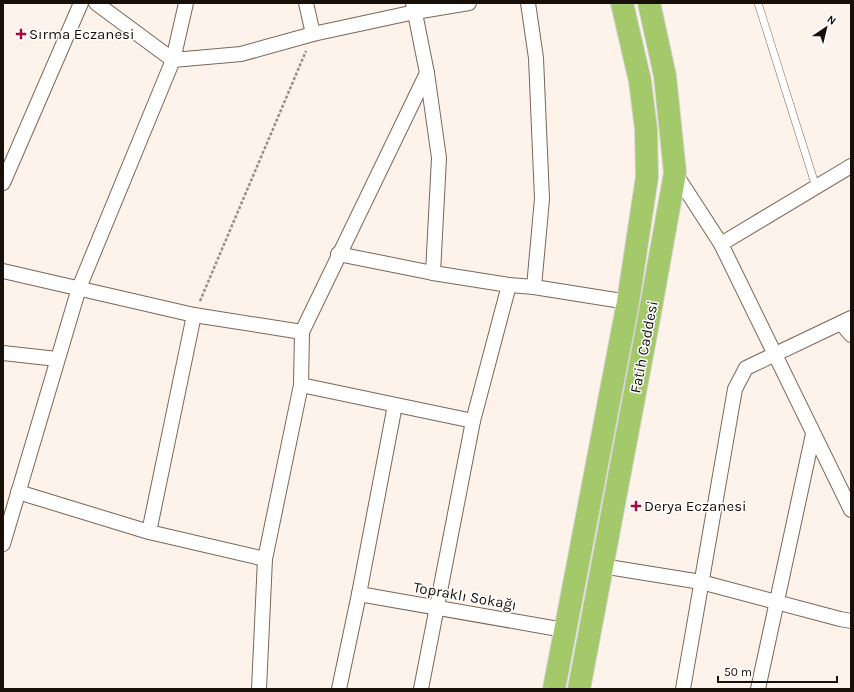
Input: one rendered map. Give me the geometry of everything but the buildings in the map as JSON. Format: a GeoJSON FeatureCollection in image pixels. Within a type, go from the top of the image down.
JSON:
{"type":"FeatureCollection","features":[{"type":"Feature","properties":{"kind":"main road"},"geometry":{"type":"LineString","coordinates":[[554,689],[564,630],[628,302],[647,177],[646,129],[640,81],[622,3]]}},
{"type":"Feature","properties":{"kind":"main road","name":"Fatih Caddesi"},"geometry":{"type":"LineString","coordinates":[[579,689],[650,318],[675,174],[665,76],[652,4]]}},
{"type":"Feature","properties":{"kind":"street"},"geometry":{"type":"LineString","coordinates":[[3,183],[81,3]]}},
{"type":"Feature","properties":{"kind":"street"},"geometry":{"type":"LineString","coordinates":[[96,3],[173,60],[241,54],[414,8],[469,3]]}},
{"type":"Feature","properties":{"kind":"street"},"geometry":{"type":"LineString","coordinates":[[3,544],[79,288],[173,60],[186,3]]}},
{"type":"Feature","properties":{"kind":"street"},"geometry":{"type":"LineString","coordinates":[[306,3],[313,34]]}},
{"type":"Feature","properties":{"kind":"street"},"geometry":{"type":"LineString","coordinates":[[528,3],[536,58],[542,198],[534,287]]}},
{"type":"Feature","properties":{"kind":"street"},"geometry":{"type":"LineString","coordinates":[[414,8],[426,73],[438,158],[433,273]]}},
{"type":"Feature","properties":{"kind":"street"},"geometry":{"type":"LineString","coordinates":[[259,689],[265,559],[301,385],[302,332],[338,254],[426,73]]}},
{"type":"Feature","properties":{"kind":"street"},"geometry":{"type":"LineString","coordinates":[[721,244],[851,166]]}},
{"type":"Feature","properties":{"kind":"street"},"geometry":{"type":"LineString","coordinates":[[675,174],[721,244],[851,510]]}},
{"type":"Feature","properties":{"kind":"street"},"geometry":{"type":"LineString","coordinates":[[338,254],[433,273],[628,302]]}},
{"type":"Feature","properties":{"kind":"street"},"geometry":{"type":"LineString","coordinates":[[3,271],[194,315],[302,332]]}},
{"type":"Feature","properties":{"kind":"street"},"geometry":{"type":"LineString","coordinates":[[421,689],[473,421],[509,285]]}},
{"type":"Feature","properties":{"kind":"street"},"geometry":{"type":"LineString","coordinates":[[149,532],[194,315]]}},
{"type":"Feature","properties":{"kind":"street"},"geometry":{"type":"LineString","coordinates":[[683,689],[735,389],[746,368],[846,320],[851,335]]}},
{"type":"Feature","properties":{"kind":"street"},"geometry":{"type":"LineString","coordinates":[[3,352],[57,359]]}},
{"type":"Feature","properties":{"kind":"street"},"geometry":{"type":"LineString","coordinates":[[301,385],[473,421]]}},
{"type":"Feature","properties":{"kind":"street"},"geometry":{"type":"LineString","coordinates":[[339,689],[359,594],[395,405]]}},
{"type":"Feature","properties":{"kind":"street"},"geometry":{"type":"LineString","coordinates":[[758,689],[813,434]]}},
{"type":"Feature","properties":{"kind":"street"},"geometry":{"type":"LineString","coordinates":[[18,492],[149,532],[265,559]]}},
{"type":"Feature","properties":{"kind":"street"},"geometry":{"type":"LineString","coordinates":[[602,566],[701,582],[851,620]]}},
{"type":"Feature","properties":{"kind":"street","name":"Topraklı Sokağı"},"geometry":{"type":"LineString","coordinates":[[359,594],[564,630]]}},
{"type":"Feature","properties":{"kind":"lane"},"geometry":{"type":"LineString","coordinates":[[758,3],[816,187]]}},
{"type":"Feature","properties":{"kind":"path"},"geometry":{"type":"LineString","coordinates":[[194,315],[313,34]]}},
{"type":"Feature","properties":{"kind":"place","name":"Sırma Eczanesi"},"geometry":{"type":"Point","coordinates":[21,34]}},
{"type":"Feature","properties":{"kind":"place","name":"Derya Eczanesi"},"geometry":{"type":"Point","coordinates":[636,506]}}]}
